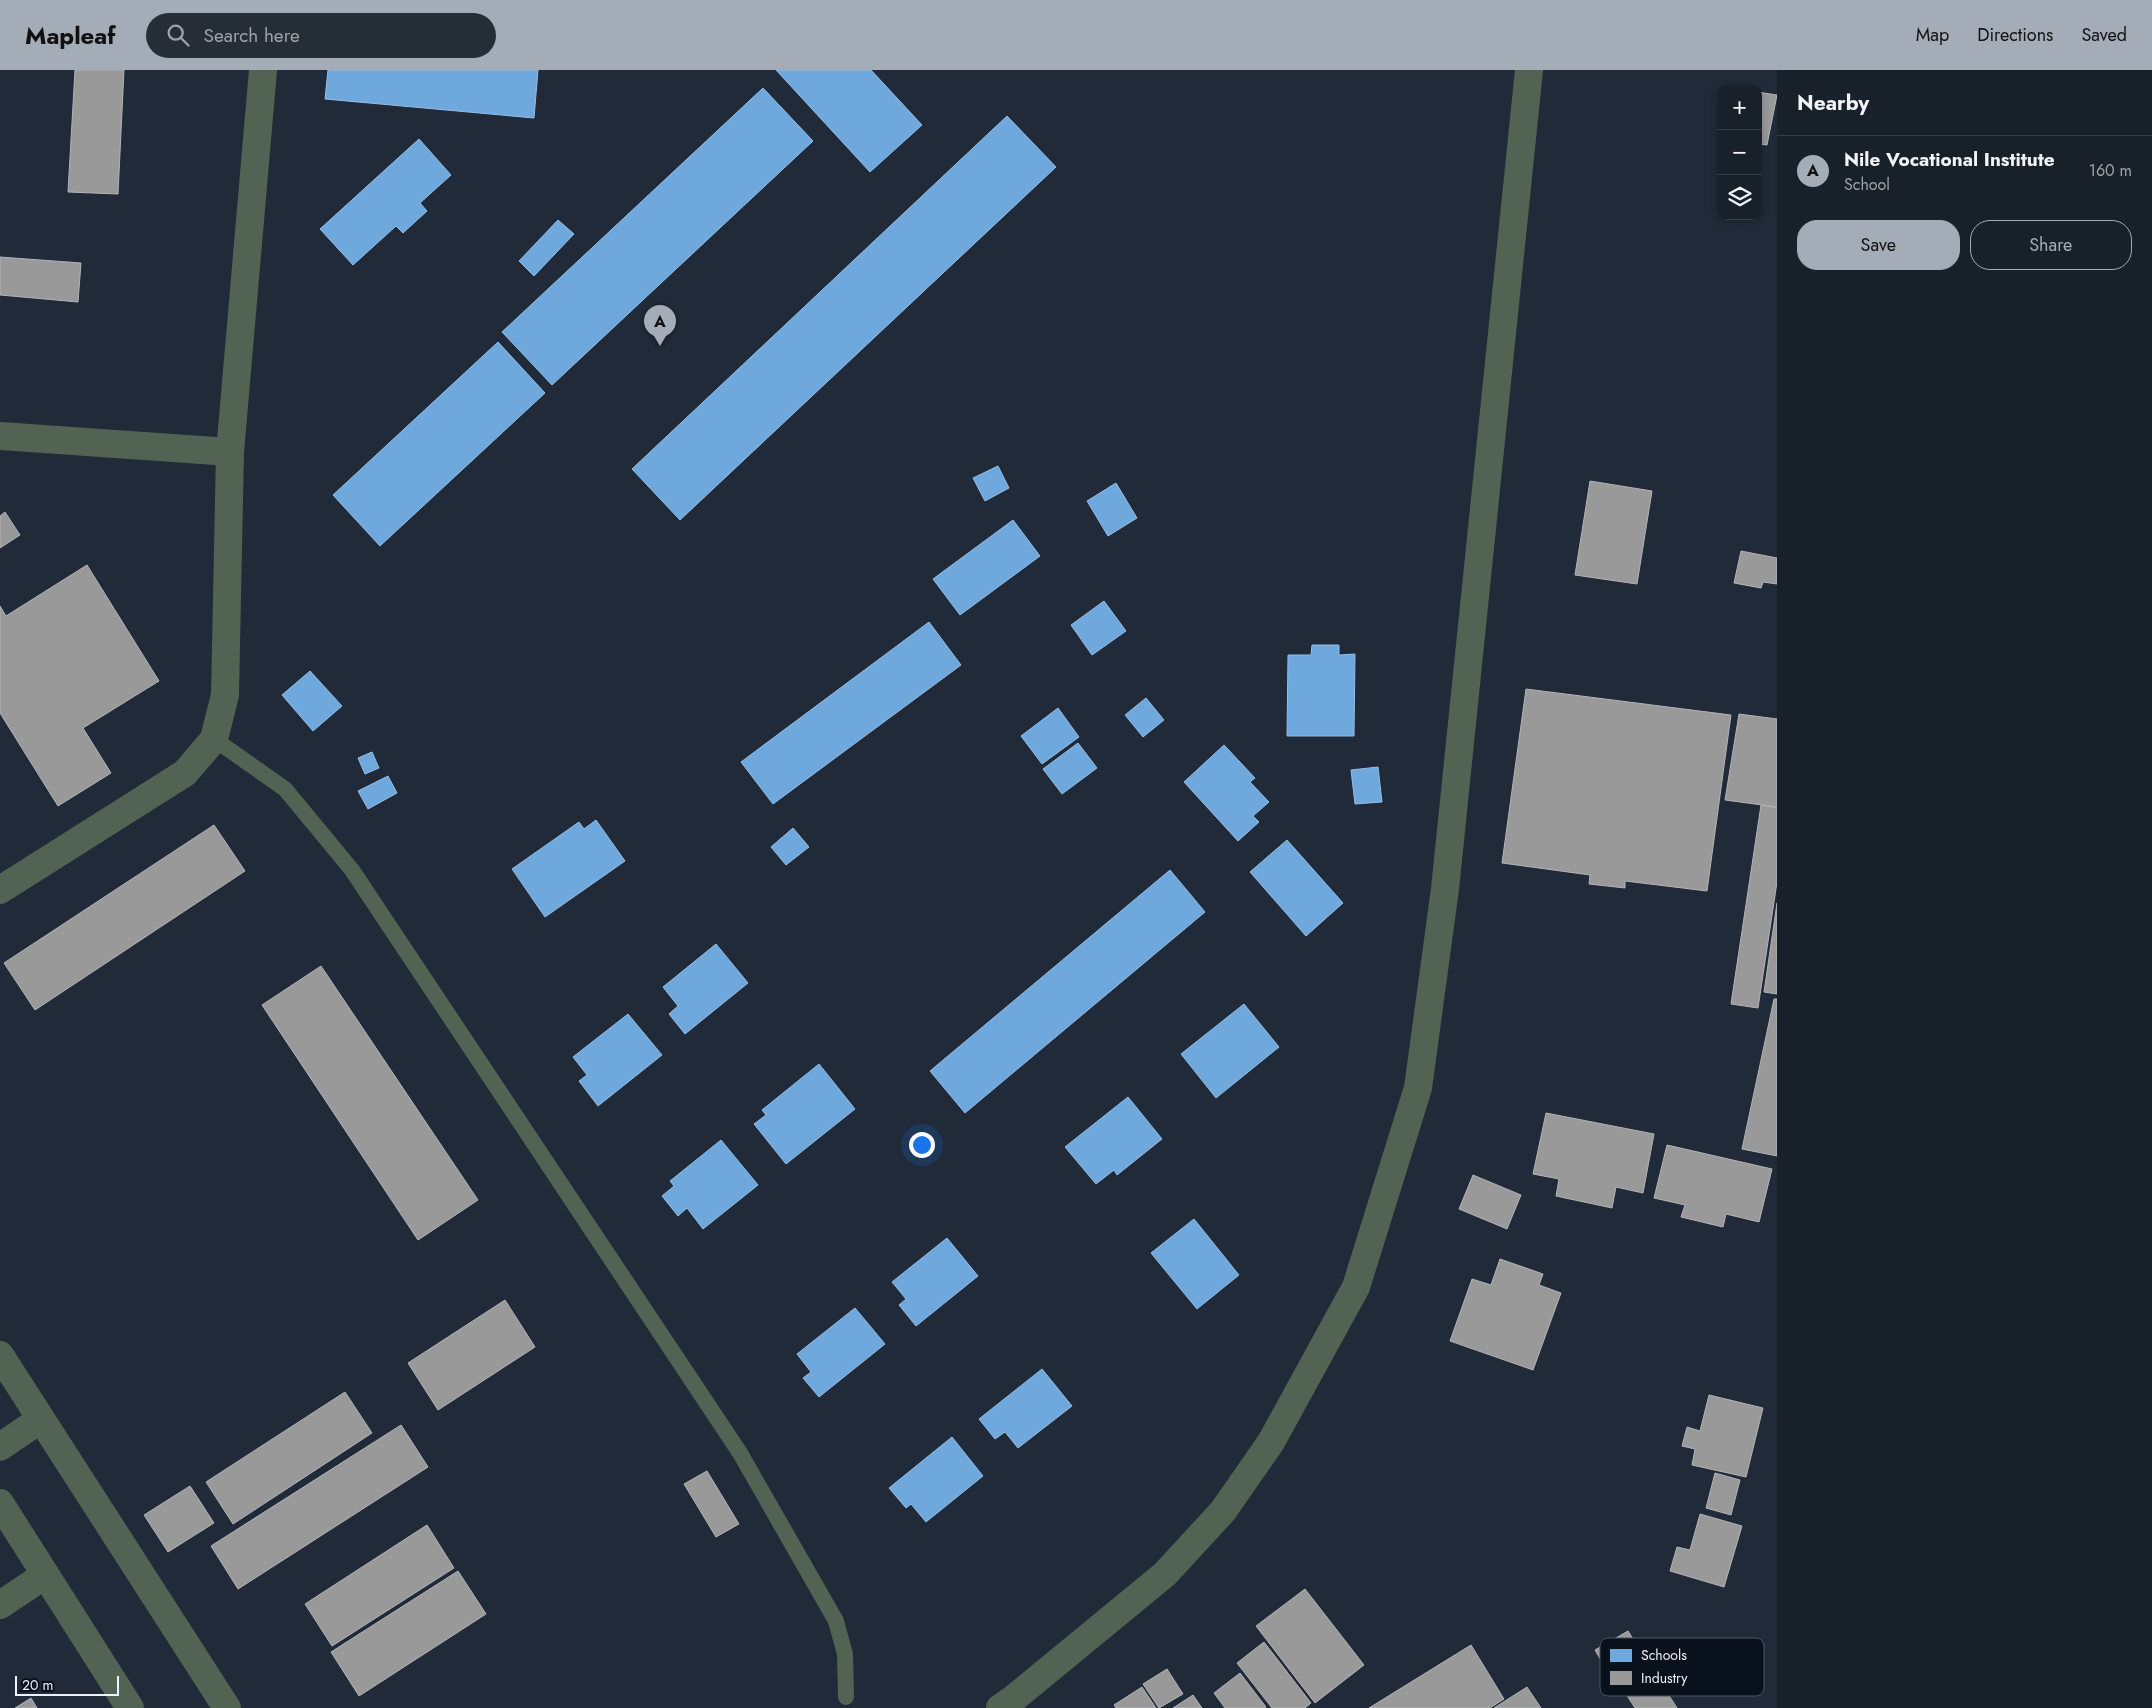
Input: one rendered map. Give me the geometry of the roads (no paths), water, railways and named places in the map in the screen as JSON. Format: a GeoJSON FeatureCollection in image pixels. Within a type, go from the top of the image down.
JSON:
{"type":"FeatureCollection","features":[{"type":"Feature","properties":{"kind":"street"},"geometry":{"type":"LineString","coordinates":[[0,890],[185,773],[214,739],[225,695],[230,452],[263,70]]}},
{"type":"Feature","properties":{"kind":"street"},"geometry":{"type":"LineString","coordinates":[[1000,1708],[1014,1699],[1164,1574],[1223,1511],[1271,1442],[1356,1288],[1418,1088],[1445,889],[1529,70]]}},
{"type":"Feature","properties":{"kind":"street"},"geometry":{"type":"LineString","coordinates":[[0,436],[230,452]]}},
{"type":"Feature","properties":{"kind":"street"},"geometry":{"type":"LineString","coordinates":[[0,1355],[227,1708]]}},
{"type":"Feature","properties":{"kind":"street"},"geometry":{"type":"LineString","coordinates":[[0,1447],[41,1419]]}},
{"type":"Feature","properties":{"kind":"street"},"geometry":{"type":"LineString","coordinates":[[0,1503],[130,1708]]}},
{"type":"Feature","properties":{"kind":"street"},"geometry":{"type":"LineString","coordinates":[[0,1605],[45,1575]]}},
{"type":"Feature","properties":{"kind":"lane"},"geometry":{"type":"LineString","coordinates":[[214,739],[286,789],[352,870],[740,1453],[836,1621],[844,1654],[846,1697]]}},
{"type":"Feature","properties":{"kind":"place","name":"Nile Vocational Institute"},"geometry":{"type":"Point","coordinates":[660,346]}}]}
